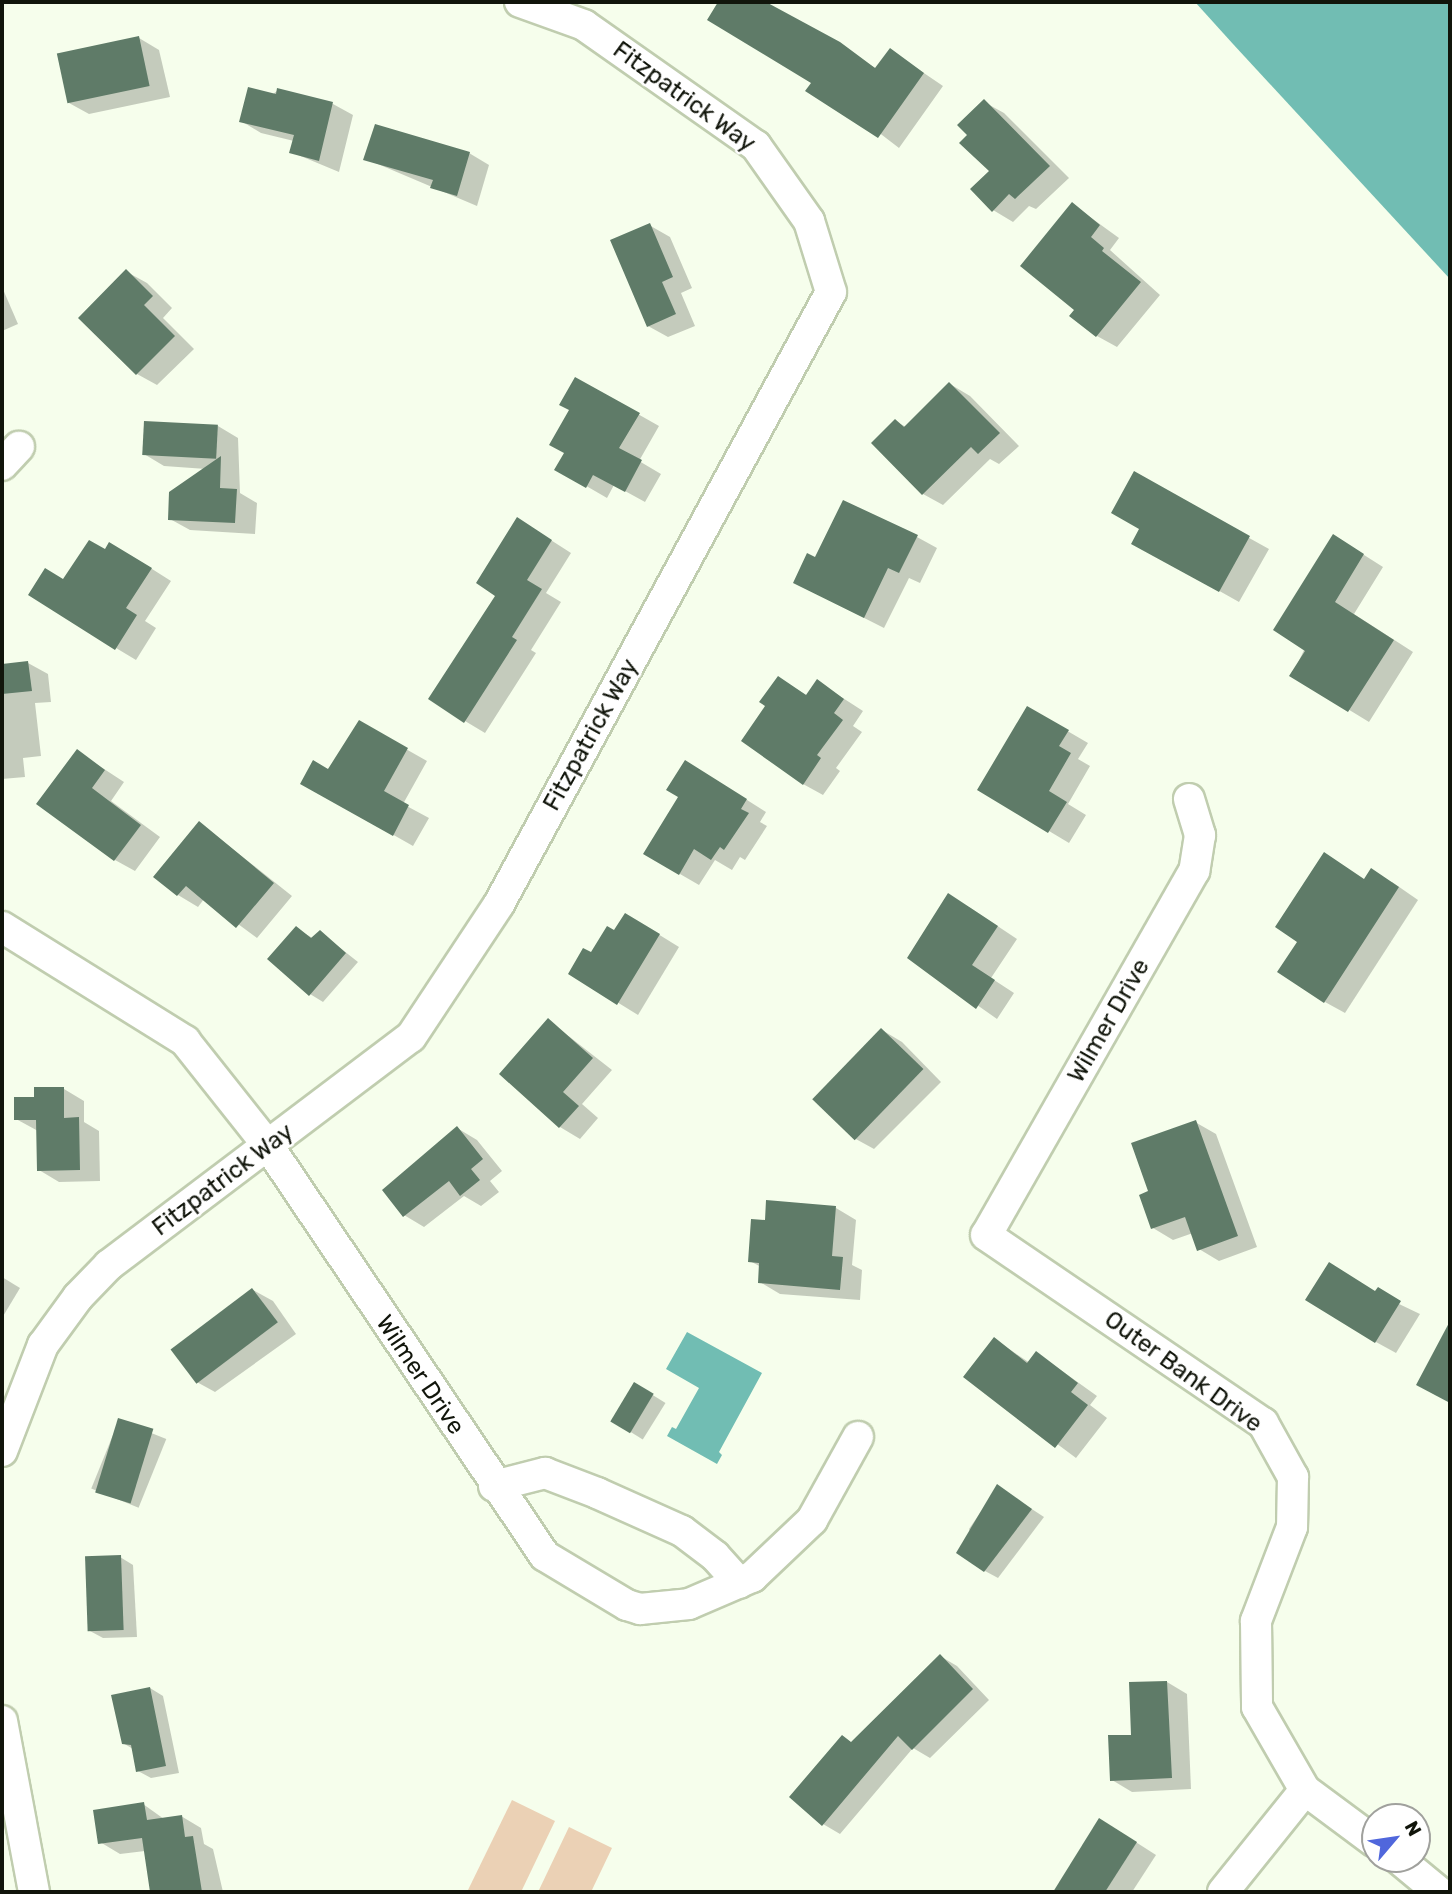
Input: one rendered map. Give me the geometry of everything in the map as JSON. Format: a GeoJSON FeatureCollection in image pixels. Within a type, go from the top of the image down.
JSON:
{"type":"FeatureCollection","features":[{"type":"Feature","properties":{"kind":"street","name":"Fitzpatrick Way"},"geometry":{"type":"LineString","coordinates":[[2,1451],[43,1345],[78,1297],[109,1265],[269,1147],[411,1037],[499,904],[831,292],[809,221],[756,146],[584,25],[520,2]]}},
{"type":"Feature","properties":{"kind":"street","name":"Wilmer Drive"},"geometry":{"type":"LineString","coordinates":[[986,1235],[1194,871],[1200,835],[1189,799]]}},
{"type":"Feature","properties":{"kind":"street","name":"Wilmer Drive"},"geometry":{"type":"LineString","coordinates":[[2,928],[185,1041],[269,1147],[494,1486],[545,1556],[626,1605],[640,1609],[689,1604],[739,1583],[778,1558],[812,1520],[858,1437]]}},
{"type":"Feature","properties":{"kind":"street","name":"Outer Bank Drive"},"geometry":{"type":"LineString","coordinates":[[986,1235],[1263,1423],[1293,1477],[1292,1527],[1256,1620],[1258,1707],[1305,1790],[1361,1832]]}},
{"type":"Feature","properties":{"kind":"street"},"geometry":{"type":"LineString","coordinates":[[494,1486],[545,1473],[597,1493],[682,1531],[715,1556],[739,1583]]}},
{"type":"Feature","properties":{"kind":"street"},"geometry":{"type":"LineString","coordinates":[[2,1721],[34,1892]]}},
{"type":"Feature","properties":{"kind":"street"},"geometry":{"type":"LineString","coordinates":[[1223,1892],[1305,1790]]}},
{"type":"Feature","properties":{"kind":"street"},"geometry":{"type":"LineString","coordinates":[[1416,1873],[1439,1892]]}},
{"type":"Feature","properties":{"kind":"shaded area"},"geometry":{"type":"Polygon","coordinates":[[[512,1800],[555,1821],[521,1892],[472,1892],[468,1890],[512,1800]]]}},
{"type":"Feature","properties":{"kind":"shaded area"},"geometry":{"type":"Polygon","coordinates":[[[569,1827],[612,1848],[591,1892],[538,1892],[569,1827]]]}},
{"type":"Feature","properties":{"kind":"water"},"geometry":{"type":"Polygon","coordinates":[[[1195,2],[1450,2],[1450,279],[1233,44],[1195,2]]]}},
{"type":"Feature","properties":{"kind":"water"},"geometry":{"type":"Polygon","coordinates":[[[687,1332],[762,1373],[719,1452],[722,1455],[717,1464],[667,1436],[672,1427],[676,1429],[699,1388],[666,1369],[687,1332]]]}},
{"type":"Feature","properties":{"kind":"building"},"geometry":{"type":"Polygon","coordinates":[[[718,2],[766,2],[840,42],[875,68],[890,48],[924,73],[878,138],[805,91],[811,83],[707,20],[718,2]]]}},
{"type":"Feature","properties":{"kind":"building"},"geometry":{"type":"Polygon","coordinates":[[[139,36],[150,86],[67,103],[57,53],[139,36]]]}},
{"type":"Feature","properties":{"kind":"building"},"geometry":{"type":"Polygon","coordinates":[[[248,87],[276,94],[277,88],[333,102],[319,161],[289,153],[294,135],[239,122],[248,87]]]}},
{"type":"Feature","properties":{"kind":"building"},"geometry":{"type":"Polygon","coordinates":[[[984,99],[1050,166],[1015,199],[1009,194],[992,212],[970,189],[989,171],[959,143],[967,135],[957,125],[984,99]]]}},
{"type":"Feature","properties":{"kind":"building"},"geometry":{"type":"Polygon","coordinates":[[[375,124],[470,152],[457,196],[430,188],[433,180],[363,160],[375,124]]]}},
{"type":"Feature","properties":{"kind":"building"},"geometry":{"type":"Polygon","coordinates":[[[1072,202],[1100,225],[1091,237],[1104,248],[1102,251],[1141,282],[1096,337],[1069,316],[1074,310],[1020,266],[1072,202]]]}},
{"type":"Feature","properties":{"kind":"building"},"geometry":{"type":"Polygon","coordinates":[[[650,223],[673,277],[662,282],[676,314],[647,327],[610,240],[650,223]]]}},
{"type":"Feature","properties":{"kind":"building"},"geometry":{"type":"Polygon","coordinates":[[[126,269],[153,296],[144,305],[175,336],[136,375],[78,318],[126,269]]]}},
{"type":"Feature","properties":{"kind":"building"},"geometry":{"type":"Polygon","coordinates":[[[575,377],[640,413],[619,448],[642,460],[625,492],[593,475],[586,488],[554,470],[564,453],[549,445],[569,410],[559,405],[575,377]]]}},
{"type":"Feature","properties":{"kind":"building"},"geometry":{"type":"Polygon","coordinates":[[[949,382],[1000,433],[978,454],[971,447],[922,495],[871,443],[895,419],[904,427],[949,382]]]}},
{"type":"Feature","properties":{"kind":"building"},"geometry":{"type":"Polygon","coordinates":[[[144,421],[218,425],[216,459],[142,455],[144,421]]]}},
{"type":"Feature","properties":{"kind":"building"},"geometry":{"type":"Polygon","coordinates":[[[221,456],[220,488],[237,489],[235,523],[168,520],[169,492],[221,456]]]}},
{"type":"Feature","properties":{"kind":"building"},"geometry":{"type":"Polygon","coordinates":[[[1134,471],[1250,536],[1219,592],[1131,544],[1139,529],[1111,513],[1134,471]]]}},
{"type":"Feature","properties":{"kind":"building"},"geometry":{"type":"Polygon","coordinates":[[[843,500],[918,535],[899,573],[888,568],[864,618],[793,583],[807,553],[815,557],[843,500]]]}},
{"type":"Feature","properties":{"kind":"building"},"geometry":{"type":"Polygon","coordinates":[[[517,517],[552,540],[527,580],[542,589],[512,637],[517,640],[464,723],[428,699],[495,596],[476,583],[517,517]]]}},
{"type":"Feature","properties":{"kind":"building"},"geometry":{"type":"Polygon","coordinates":[[[1333,534],[1364,554],[1335,602],[1394,640],[1348,712],[1289,676],[1305,651],[1273,630],[1333,534]]]}},
{"type":"Feature","properties":{"kind":"building"},"geometry":{"type":"Polygon","coordinates":[[[89,540],[105,549],[109,542],[152,568],[126,608],[137,615],[115,650],[28,595],[45,568],[63,579],[89,540]]]}},
{"type":"Feature","properties":{"kind":"building"},"geometry":{"type":"Polygon","coordinates":[[[28,661],[32,691],[2,694],[2,664],[28,661]]]}},
{"type":"Feature","properties":{"kind":"building"},"geometry":{"type":"Polygon","coordinates":[[[778,676],[806,695],[817,679],[844,699],[834,713],[843,720],[817,755],[821,758],[803,785],[741,741],[765,706],[759,702],[778,676]]]}},
{"type":"Feature","properties":{"kind":"building"},"geometry":{"type":"Polygon","coordinates":[[[1027,706],[1069,730],[1059,746],[1071,753],[1049,791],[1067,802],[1048,833],[977,790],[1027,706]]]}},
{"type":"Feature","properties":{"kind":"building"},"geometry":{"type":"Polygon","coordinates":[[[359,720],[408,748],[384,791],[409,805],[393,836],[300,784],[313,760],[328,769],[359,720]]]}},
{"type":"Feature","properties":{"kind":"building"},"geometry":{"type":"Polygon","coordinates":[[[77,749],[105,770],[92,788],[141,825],[114,861],[36,804],[77,749]]]}},
{"type":"Feature","properties":{"kind":"building"},"geometry":{"type":"Polygon","coordinates":[[[685,760],[747,799],[741,809],[749,813],[724,850],[720,847],[711,860],[694,849],[679,875],[643,854],[678,797],[666,790],[685,760]]]}},
{"type":"Feature","properties":{"kind":"building"},"geometry":{"type":"Polygon","coordinates":[[[199,821],[274,883],[236,928],[186,886],[177,896],[153,877],[199,821]]]}},
{"type":"Feature","properties":{"kind":"building"},"geometry":{"type":"Polygon","coordinates":[[[1324,852],[1364,879],[1371,868],[1399,887],[1324,1003],[1277,972],[1297,942],[1275,927],[1324,852]]]}},
{"type":"Feature","properties":{"kind":"building"},"geometry":{"type":"Polygon","coordinates":[[[948,893],[998,926],[972,965],[995,980],[976,1009],[907,958],[948,893]]]}},
{"type":"Feature","properties":{"kind":"building"},"geometry":{"type":"Polygon","coordinates":[[[625,913],[660,934],[617,1005],[568,974],[583,948],[591,952],[607,926],[614,930],[625,913]]]}},
{"type":"Feature","properties":{"kind":"building"},"geometry":{"type":"Polygon","coordinates":[[[296,926],[311,938],[320,930],[346,953],[309,996],[267,959],[296,926]]]}},
{"type":"Feature","properties":{"kind":"building"},"geometry":{"type":"Polygon","coordinates":[[[548,1018],[593,1058],[563,1092],[579,1106],[559,1128],[499,1074],[548,1018]]]}},
{"type":"Feature","properties":{"kind":"building"},"geometry":{"type":"Polygon","coordinates":[[[881,1028],[923,1069],[855,1140],[812,1099],[881,1028]]]}},
{"type":"Feature","properties":{"kind":"building"},"geometry":{"type":"Polygon","coordinates":[[[34,1087],[64,1087],[64,1118],[79,1117],[80,1170],[37,1171],[36,1120],[14,1120],[14,1097],[34,1097],[34,1087]]]}},
{"type":"Feature","properties":{"kind":"building"},"geometry":{"type":"Polygon","coordinates":[[[1196,1120],[1238,1236],[1197,1251],[1185,1217],[1151,1229],[1139,1195],[1148,1191],[1131,1143],[1196,1120]]]}},
{"type":"Feature","properties":{"kind":"building"},"geometry":{"type":"Polygon","coordinates":[[[457,1126],[483,1159],[471,1169],[480,1180],[460,1196],[449,1181],[403,1217],[382,1190],[457,1126]]]}},
{"type":"Feature","properties":{"kind":"building"},"geometry":{"type":"Polygon","coordinates":[[[766,1200],[836,1206],[832,1256],[843,1257],[840,1290],[758,1283],[759,1263],[748,1262],[751,1219],[765,1220],[766,1200]]]}},
{"type":"Feature","properties":{"kind":"building"},"geometry":{"type":"Polygon","coordinates":[[[1329,1262],[1375,1291],[1378,1287],[1401,1301],[1375,1343],[1305,1300],[1329,1262]]]}},
{"type":"Feature","properties":{"kind":"building"},"geometry":{"type":"Polygon","coordinates":[[[252,1288],[278,1322],[196,1384],[171,1349],[252,1288]]]}},
{"type":"Feature","properties":{"kind":"building"},"geometry":{"type":"Polygon","coordinates":[[[1450,1321],[1450,1403],[1416,1385],[1450,1321]]]}},
{"type":"Feature","properties":{"kind":"building"},"geometry":{"type":"Polygon","coordinates":[[[994,1337],[1027,1363],[1036,1351],[1078,1383],[1071,1392],[1088,1405],[1055,1448],[963,1377],[994,1337]]]}},
{"type":"Feature","properties":{"kind":"building"},"geometry":{"type":"Polygon","coordinates":[[[634,1382],[654,1394],[630,1433],[610,1421],[634,1382]]]}},
{"type":"Feature","properties":{"kind":"building"},"geometry":{"type":"Polygon","coordinates":[[[118,1418],[153,1429],[131,1503],[95,1493],[118,1418]]]}},
{"type":"Feature","properties":{"kind":"building"},"geometry":{"type":"Polygon","coordinates":[[[997,1484],[1032,1509],[984,1572],[956,1553],[997,1484]]]}},
{"type":"Feature","properties":{"kind":"building"},"geometry":{"type":"Polygon","coordinates":[[[121,1555],[124,1630],[88,1631],[85,1556],[121,1555]]]}},
{"type":"Feature","properties":{"kind":"building"},"geometry":{"type":"Polygon","coordinates":[[[940,1654],[973,1689],[912,1750],[898,1736],[822,1826],[789,1797],[842,1735],[851,1742],[940,1654]]]}},
{"type":"Feature","properties":{"kind":"building"},"geometry":{"type":"Polygon","coordinates":[[[1167,1681],[1172,1778],[1110,1781],[1108,1735],[1131,1735],[1129,1682],[1167,1681]]]}},
{"type":"Feature","properties":{"kind":"building"},"geometry":{"type":"Polygon","coordinates":[[[150,1687],[166,1766],[136,1772],[131,1745],[122,1744],[111,1695],[150,1687]]]}},
{"type":"Feature","properties":{"kind":"building"},"geometry":{"type":"Polygon","coordinates":[[[144,1802],[147,1820],[182,1815],[185,1837],[193,1836],[202,1892],[150,1892],[142,1838],[98,1844],[93,1810],[144,1802]]]}},
{"type":"Feature","properties":{"kind":"building"},"geometry":{"type":"Polygon","coordinates":[[[1099,1818],[1137,1842],[1105,1892],[1053,1892],[1099,1818]]]}}]}
